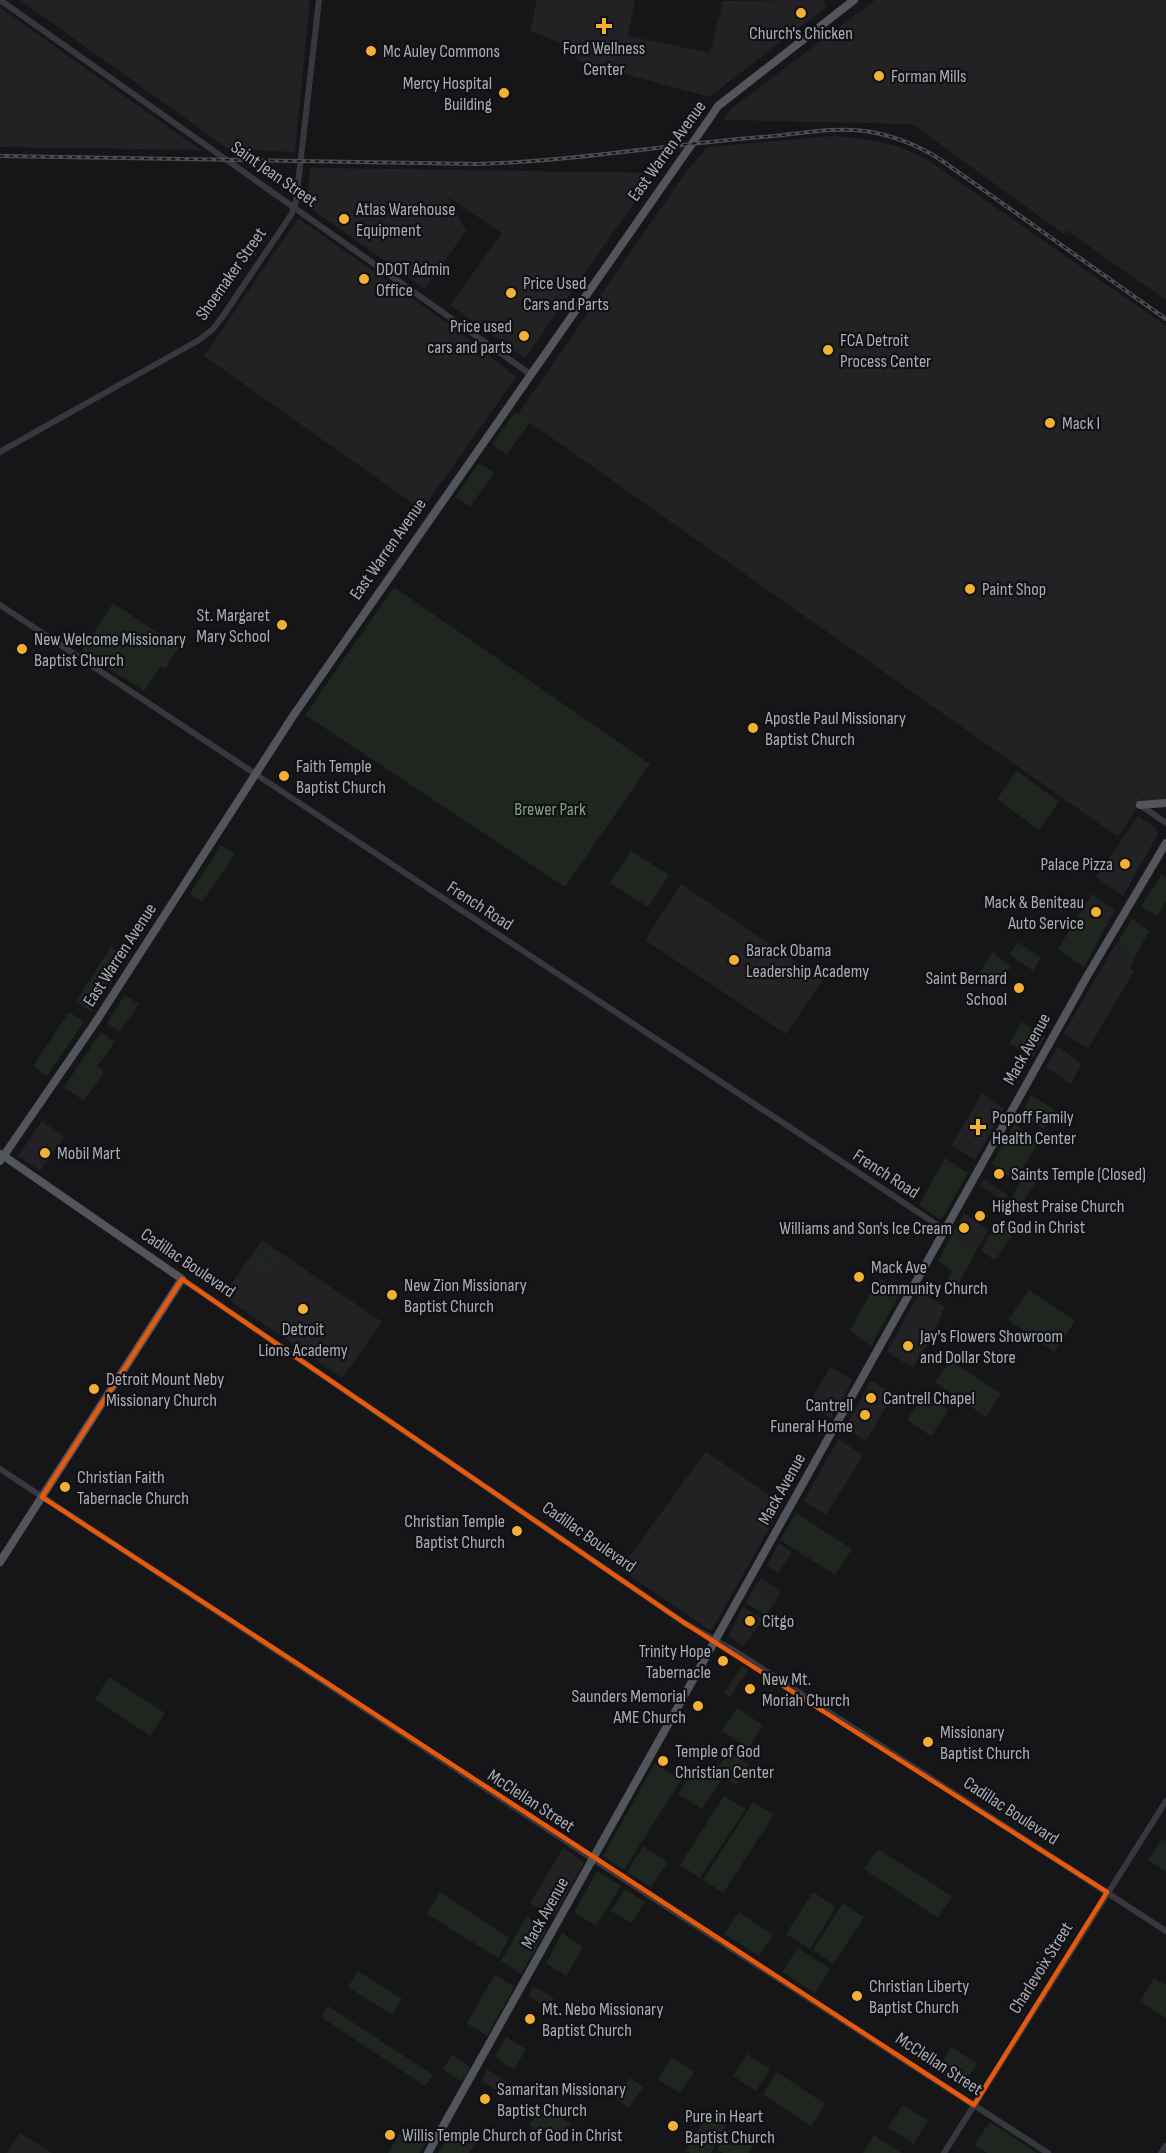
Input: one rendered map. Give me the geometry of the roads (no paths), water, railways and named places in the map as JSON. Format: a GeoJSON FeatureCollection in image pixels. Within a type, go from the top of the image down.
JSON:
{"type":"FeatureCollection","features":[{"type":"Feature","properties":{"kind":"main road"},"geometry":{"type":"LineString","coordinates":[[842,10],[845,0]]}},
{"type":"Feature","properties":{"kind":"main road","name":"East Warren Avenue"},"geometry":{"type":"LineString","coordinates":[[1,1157],[95,1023],[255,775],[530,374],[718,106],[854,0]]}},
{"type":"Feature","properties":{"kind":"main road"},"geometry":{"type":"LineString","coordinates":[[1140,805],[1166,803]]}},
{"type":"Feature","properties":{"kind":"main road","name":"Mack Avenue"},"geometry":{"type":"LineString","coordinates":[[428,2153],[1103,949],[1166,843]]}},
{"type":"Feature","properties":{"kind":"main road","name":"Cadillac Boulevard"},"geometry":{"type":"LineString","coordinates":[[1,1157],[182,1279]]}},
{"type":"Feature","properties":{"kind":"main road"},"geometry":{"type":"LineString","coordinates":[[0,1562],[182,1279]]}},
{"type":"Feature","properties":{"kind":"street","name":"Saint Jean Street"},"geometry":{"type":"LineString","coordinates":[[0,0],[530,374]]}},
{"type":"Feature","properties":{"kind":"street","name":"Shoemaker Street"},"geometry":{"type":"LineString","coordinates":[[0,452],[210,332],[294,207],[299,183],[319,0]]}},
{"type":"Feature","properties":{"kind":"street","name":"French Road"},"geometry":{"type":"LineString","coordinates":[[0,605],[945,1230]]}},
{"type":"Feature","properties":{"kind":"street"},"geometry":{"type":"LineString","coordinates":[[1140,805],[1166,823]]}},
{"type":"Feature","properties":{"kind":"street","name":"Cadillac Boulevard"},"geometry":{"type":"LineString","coordinates":[[182,1279],[715,1641],[1166,1931]]}},
{"type":"Feature","properties":{"kind":"street","name":"McClellan Street"},"geometry":{"type":"LineString","coordinates":[[0,1469],[593,1859],[1048,2153]]}},
{"type":"Feature","properties":{"kind":"street","name":"Charlevoix Street"},"geometry":{"type":"LineString","coordinates":[[944,2153],[1166,1801]]}},
{"type":"Feature","properties":{"kind":"street"},"geometry":{"type":"LineString","coordinates":[[1161,2153],[1166,2146]]}},
{"type":"Feature","properties":{"kind":"railway"},"geometry":{"type":"LineString","coordinates":[[0,156],[479,164],[553,159],[820,131],[865,131],[904,141],[941,160],[1166,319]]}},
{"type":"Feature","properties":{"kind":"place","name":"Church's Chicken"},"geometry":{"type":"Point","coordinates":[801,13]}},
{"type":"Feature","properties":{"kind":"place","name":"Ford Wellness Center"},"geometry":{"type":"Point","coordinates":[604,26]}},
{"type":"Feature","properties":{"kind":"place","name":"Mc Auley Commons"},"geometry":{"type":"Point","coordinates":[371,51]}},
{"type":"Feature","properties":{"kind":"place","name":"Forman Mills"},"geometry":{"type":"Point","coordinates":[879,76]}},
{"type":"Feature","properties":{"kind":"place","name":"Mercy Hospital Building"},"geometry":{"type":"Point","coordinates":[504,93]}},
{"type":"Feature","properties":{"kind":"place","name":"Atlas Warehouse Equipment"},"geometry":{"type":"Point","coordinates":[344,219]}},
{"type":"Feature","properties":{"kind":"place","name":"DDOT Admin Office"},"geometry":{"type":"Point","coordinates":[364,279]}},
{"type":"Feature","properties":{"kind":"place","name":"Price Used Cars and Parts"},"geometry":{"type":"Point","coordinates":[511,293]}},
{"type":"Feature","properties":{"kind":"place","name":"Price used cars and parts"},"geometry":{"type":"Point","coordinates":[524,336]}},
{"type":"Feature","properties":{"kind":"place","name":"FCA Detroit Process Center"},"geometry":{"type":"Point","coordinates":[828,350]}},
{"type":"Feature","properties":{"kind":"place","name":"Mack I"},"geometry":{"type":"Point","coordinates":[1050,423]}},
{"type":"Feature","properties":{"kind":"place","name":"Paint Shop"},"geometry":{"type":"Point","coordinates":[970,589]}},
{"type":"Feature","properties":{"kind":"place","name":"St. Margaret Mary School"},"geometry":{"type":"Point","coordinates":[282,625]}},
{"type":"Feature","properties":{"kind":"place","name":"New Welcome Missionary Baptist Church"},"geometry":{"type":"Point","coordinates":[22,649]}},
{"type":"Feature","properties":{"kind":"place","name":"Apostle Paul Missionary Baptist Church"},"geometry":{"type":"Point","coordinates":[753,728]}},
{"type":"Feature","properties":{"kind":"place","name":"Faith Temple Baptist Church"},"geometry":{"type":"Point","coordinates":[284,776]}},
{"type":"Feature","properties":{"kind":"place","name":"Palace Pizza"},"geometry":{"type":"Point","coordinates":[1125,864]}},
{"type":"Feature","properties":{"kind":"place","name":"Mack & Beniteau Auto Service"},"geometry":{"type":"Point","coordinates":[1096,912]}},
{"type":"Feature","properties":{"kind":"place","name":"Barack Obama Leadership Academy"},"geometry":{"type":"Point","coordinates":[734,960]}},
{"type":"Feature","properties":{"kind":"place","name":"Saint Bernard School"},"geometry":{"type":"Point","coordinates":[1019,988]}},
{"type":"Feature","properties":{"kind":"place","name":"Popoff Family Health Center"},"geometry":{"type":"Point","coordinates":[978,1127]}},
{"type":"Feature","properties":{"kind":"place","name":"Mobil Mart"},"geometry":{"type":"Point","coordinates":[45,1153]}},
{"type":"Feature","properties":{"kind":"place","name":"Saints Temple (Closed)"},"geometry":{"type":"Point","coordinates":[999,1174]}},
{"type":"Feature","properties":{"kind":"place","name":"Highest Praise Church of God in Christ"},"geometry":{"type":"Point","coordinates":[980,1216]}},
{"type":"Feature","properties":{"kind":"place","name":"Williams and Son's Ice Cream"},"geometry":{"type":"Point","coordinates":[964,1228]}},
{"type":"Feature","properties":{"kind":"place","name":"Mack Ave Community Church"},"geometry":{"type":"Point","coordinates":[859,1277]}},
{"type":"Feature","properties":{"kind":"place","name":"New Zion Missionary Baptist Church"},"geometry":{"type":"Point","coordinates":[392,1295]}},
{"type":"Feature","properties":{"kind":"place","name":"Detroit Lions Academy"},"geometry":{"type":"Point","coordinates":[303,1309]}},
{"type":"Feature","properties":{"kind":"place","name":"Jay's Flowers Showroom and Dollar Store"},"geometry":{"type":"Point","coordinates":[908,1346]}},
{"type":"Feature","properties":{"kind":"place","name":"Detroit Mount Neby Missionary Church"},"geometry":{"type":"Point","coordinates":[94,1389]}},
{"type":"Feature","properties":{"kind":"place","name":"Cantrell Chapel"},"geometry":{"type":"Point","coordinates":[871,1398]}},
{"type":"Feature","properties":{"kind":"place","name":"Cantrell Funeral Home"},"geometry":{"type":"Point","coordinates":[865,1415]}},
{"type":"Feature","properties":{"kind":"place","name":"Christian Faith Tabernacle Church"},"geometry":{"type":"Point","coordinates":[65,1487]}},
{"type":"Feature","properties":{"kind":"place","name":"Christian Temple Baptist Church"},"geometry":{"type":"Point","coordinates":[517,1531]}},
{"type":"Feature","properties":{"kind":"place","name":"Citgo"},"geometry":{"type":"Point","coordinates":[750,1621]}},
{"type":"Feature","properties":{"kind":"place","name":"Trinity Hope Tabernacle"},"geometry":{"type":"Point","coordinates":[723,1661]}},
{"type":"Feature","properties":{"kind":"place","name":"New Mt. Moriah Church"},"geometry":{"type":"Point","coordinates":[750,1689]}},
{"type":"Feature","properties":{"kind":"place","name":"Saunders Memorial AME Church"},"geometry":{"type":"Point","coordinates":[698,1706]}},
{"type":"Feature","properties":{"kind":"place","name":"Missionary Baptist Church"},"geometry":{"type":"Point","coordinates":[928,1742]}},
{"type":"Feature","properties":{"kind":"place","name":"Temple of God Christian Center"},"geometry":{"type":"Point","coordinates":[663,1761]}},
{"type":"Feature","properties":{"kind":"place","name":"Christian Liberty Baptist Church"},"geometry":{"type":"Point","coordinates":[857,1996]}},
{"type":"Feature","properties":{"kind":"place","name":"Mt. Nebo Missionary Baptist Church"},"geometry":{"type":"Point","coordinates":[530,2019]}},
{"type":"Feature","properties":{"kind":"place","name":"Samaritan Missionary Baptist Church"},"geometry":{"type":"Point","coordinates":[485,2099]}},
{"type":"Feature","properties":{"kind":"place","name":"Pure in Heart Baptist Church"},"geometry":{"type":"Point","coordinates":[673,2126]}},
{"type":"Feature","properties":{"kind":"place","name":"Willis Temple Church of God in Christ"},"geometry":{"type":"Point","coordinates":[390,2135]}},
{"type":"Feature","properties":{"kind":"park label","name":"Brewer Park"},"geometry":{"type":"Point","coordinates":[550,809]}}]}
